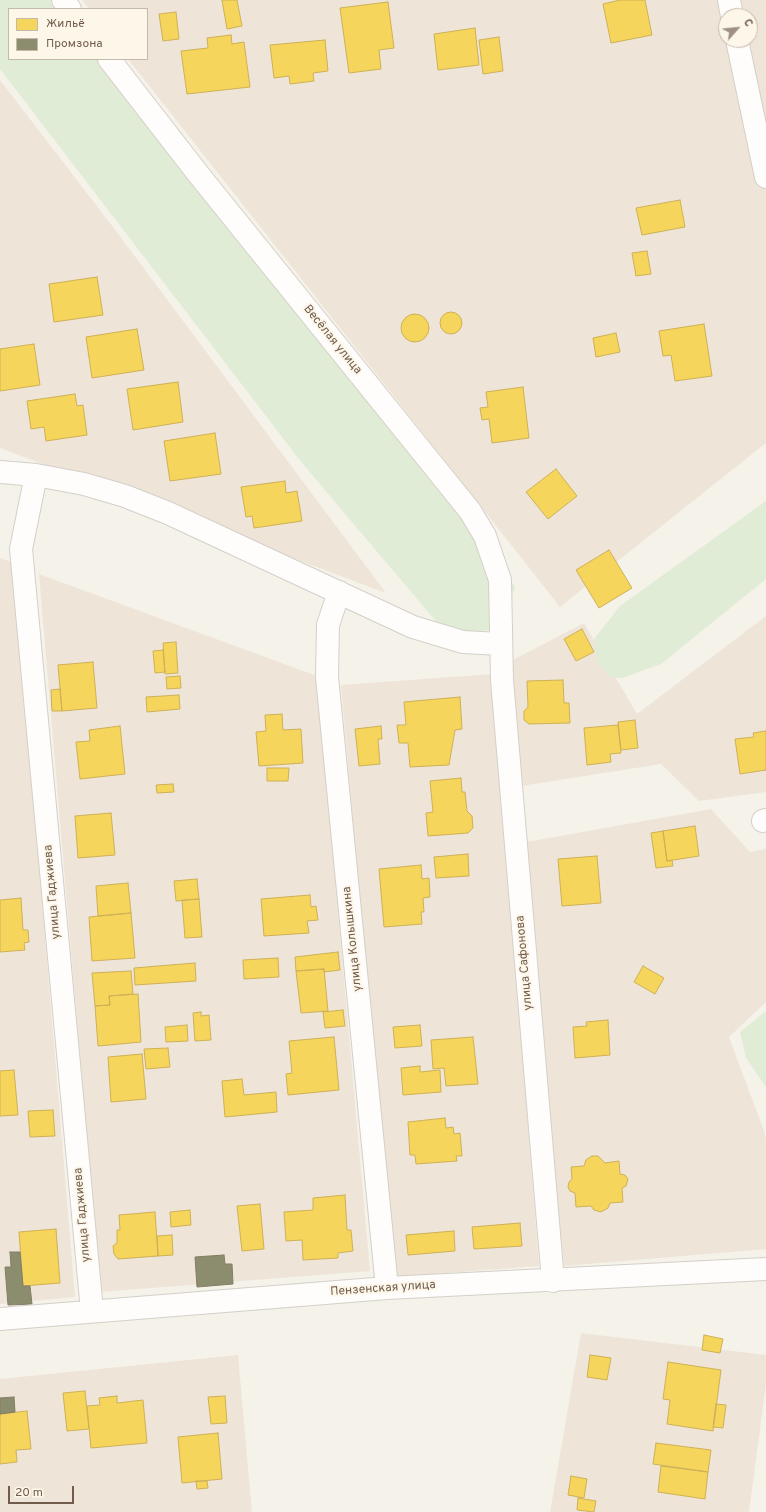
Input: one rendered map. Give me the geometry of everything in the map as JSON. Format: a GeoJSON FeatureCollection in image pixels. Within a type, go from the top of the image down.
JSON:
{"type":"FeatureCollection","features":[{"type":"Feature","properties":{"kind":"street"},"geometry":{"type":"LineString","coordinates":[[739,48],[760,125],[766,177]]}},
{"type":"Feature","properties":{"kind":"street","name":"Весёлая улица"},"geometry":{"type":"LineString","coordinates":[[110,60],[199,175],[470,511],[485,536],[500,580],[500,644]]}},
{"type":"Feature","properties":{"kind":"street"},"geometry":{"type":"LineString","coordinates":[[0,472],[36,475],[84,484],[125,496],[168,513],[413,627],[463,642],[500,644]]}},
{"type":"Feature","properties":{"kind":"street","name":"улица Гаджиева"},"geometry":{"type":"LineString","coordinates":[[36,475],[21,549],[92,1311]]}},
{"type":"Feature","properties":{"kind":"street","name":"улица Колышкина"},"geometry":{"type":"LineString","coordinates":[[339,592],[328,625],[327,677],[387,1288]]}},
{"type":"Feature","properties":{"kind":"street","name":"улица Сафонова"},"geometry":{"type":"LineString","coordinates":[[500,644],[513,819],[552,1281]]}},
{"type":"Feature","properties":{"kind":"street","name":"Пензенская улица"},"geometry":{"type":"LineString","coordinates":[[0,1319],[387,1288],[766,1270]]}},
{"type":"Feature","properties":{"kind":"shaded area"},"geometry":{"type":"Polygon","coordinates":[[[82,0],[766,0],[766,443],[560,607],[129,60],[148,60],[148,8],[88,8],[82,0]]]}},
{"type":"Feature","properties":{"kind":"shaded area"},"geometry":{"type":"Polygon","coordinates":[[[0,80],[116,231],[386,593],[0,448],[0,80]]]}},
{"type":"Feature","properties":{"kind":"shaded area"},"geometry":{"type":"Polygon","coordinates":[[[0,558],[14,563],[75,1297],[0,1304],[0,558]]]}},
{"type":"Feature","properties":{"kind":"shaded area"},"geometry":{"type":"Polygon","coordinates":[[[39,574],[317,676],[370,1271],[100,1292],[39,574]]]}},
{"type":"Feature","properties":{"kind":"shaded area"},"geometry":{"type":"Polygon","coordinates":[[[766,616],[766,792],[699,801],[661,764],[515,787],[509,662],[584,623],[637,714],[766,616]]]}},
{"type":"Feature","properties":{"kind":"shaded area"},"geometry":{"type":"Polygon","coordinates":[[[493,674],[539,1266],[393,1277],[341,685],[493,674]]]}},
{"type":"Feature","properties":{"kind":"shaded area"},"geometry":{"type":"Polygon","coordinates":[[[711,809],[750,852],[766,849],[766,1002],[729,1037],[766,1139],[766,1249],[564,1266],[521,843],[711,809]]]}},
{"type":"Feature","properties":{"kind":"shaded area"},"geometry":{"type":"Polygon","coordinates":[[[581,1333],[766,1355],[766,1384],[749,1512],[550,1512],[581,1333]]]}},
{"type":"Feature","properties":{"kind":"shaded area"},"geometry":{"type":"Polygon","coordinates":[[[238,1355],[252,1512],[0,1512],[0,1379],[238,1355]]]}},
{"type":"Feature","properties":{"kind":"green space"},"geometry":{"type":"Polygon","coordinates":[[[0,0],[57,0],[63,8],[8,8],[8,60],[104,60],[515,587],[501,629],[469,632],[440,626],[302,463],[0,69],[0,0]]]}},
{"type":"Feature","properties":{"kind":"green space"},"geometry":{"type":"Polygon","coordinates":[[[766,501],[766,579],[661,664],[622,678],[611,677],[597,663],[594,639],[620,606],[766,501]]]}},
{"type":"Feature","properties":{"kind":"green space"},"geometry":{"type":"Polygon","coordinates":[[[766,1011],[766,1087],[746,1058],[740,1032],[766,1011]]]}},
{"type":"Feature","properties":{"kind":"building: Жильё"},"geometry":{"type":"Polygon","coordinates":[[[222,0],[237,0],[242,26],[227,29],[222,0]]]}},
{"type":"Feature","properties":{"kind":"building: Жильё"},"geometry":{"type":"Polygon","coordinates":[[[620,0],[645,0],[652,35],[611,43],[603,4],[620,0]]]}},
{"type":"Feature","properties":{"kind":"building: Жильё"},"geometry":{"type":"Polygon","coordinates":[[[388,2],[394,48],[379,50],[381,69],[349,73],[340,8],[388,2]]]}},
{"type":"Feature","properties":{"kind":"building: Жильё"},"geometry":{"type":"Polygon","coordinates":[[[176,12],[179,39],[163,41],[159,14],[176,12]]]}},
{"type":"Feature","properties":{"kind":"building: Жильё"},"geometry":{"type":"Polygon","coordinates":[[[475,28],[479,65],[438,70],[434,34],[475,28]]]}},
{"type":"Feature","properties":{"kind":"building: Жильё"},"geometry":{"type":"Polygon","coordinates":[[[231,35],[232,44],[244,42],[250,87],[187,94],[181,51],[208,48],[207,38],[231,35]]]}},
{"type":"Feature","properties":{"kind":"building: Жильё"},"geometry":{"type":"Polygon","coordinates":[[[499,37],[503,71],[483,74],[479,40],[499,37]]]}},
{"type":"Feature","properties":{"kind":"building: Жильё"},"geometry":{"type":"Polygon","coordinates":[[[325,40],[328,71],[313,73],[314,81],[290,84],[289,76],[274,78],[270,45],[325,40]]]}},
{"type":"Feature","properties":{"kind":"building: Жильё"},"geometry":{"type":"Polygon","coordinates":[[[680,200],[685,227],[642,235],[636,208],[680,200]]]}},
{"type":"Feature","properties":{"kind":"building: Жильё"},"geometry":{"type":"Polygon","coordinates":[[[647,251],[651,274],[636,276],[632,253],[647,251]]]}},
{"type":"Feature","properties":{"kind":"building: Жильё"},"geometry":{"type":"Polygon","coordinates":[[[97,277],[103,315],[54,322],[49,284],[97,277]]]}},
{"type":"Feature","properties":{"kind":"building: Жильё"},"geometry":{"type":"Polygon","coordinates":[[[451,312],[455,313],[461,319],[461,327],[455,333],[451,334],[447,333],[441,327],[440,323],[441,319],[447,313],[451,312]]]}},
{"type":"Feature","properties":{"kind":"building: Жильё"},"geometry":{"type":"Polygon","coordinates":[[[415,314],[425,318],[429,328],[425,338],[415,342],[405,338],[401,328],[405,318],[415,314]]]}},
{"type":"Feature","properties":{"kind":"building: Жильё"},"geometry":{"type":"Polygon","coordinates":[[[704,324],[712,376],[675,381],[671,355],[663,356],[659,331],[704,324]]]}},
{"type":"Feature","properties":{"kind":"building: Жильё"},"geometry":{"type":"Polygon","coordinates":[[[137,329],[144,370],[92,378],[86,337],[137,329]]]}},
{"type":"Feature","properties":{"kind":"building: Жильё"},"geometry":{"type":"Polygon","coordinates":[[[616,333],[620,352],[596,357],[593,338],[616,333]]]}},
{"type":"Feature","properties":{"kind":"building: Жильё"},"geometry":{"type":"Polygon","coordinates":[[[34,344],[40,385],[0,391],[0,349],[34,344]]]}},
{"type":"Feature","properties":{"kind":"building: Жильё"},"geometry":{"type":"Polygon","coordinates":[[[178,382],[183,422],[133,430],[127,389],[178,382]]]}},
{"type":"Feature","properties":{"kind":"building: Жильё"},"geometry":{"type":"Polygon","coordinates":[[[523,387],[529,438],[492,443],[489,419],[482,420],[480,408],[488,407],[486,392],[523,387]]]}},
{"type":"Feature","properties":{"kind":"building: Жильё"},"geometry":{"type":"Polygon","coordinates":[[[75,394],[77,406],[83,405],[87,435],[46,441],[44,427],[31,429],[27,401],[75,394]]]}},
{"type":"Feature","properties":{"kind":"building: Жильё"},"geometry":{"type":"Polygon","coordinates":[[[215,433],[221,474],[170,481],[164,441],[215,433]]]}},
{"type":"Feature","properties":{"kind":"building: Жильё"},"geometry":{"type":"Polygon","coordinates":[[[556,469],[577,496],[548,519],[526,492],[556,469]]]}},
{"type":"Feature","properties":{"kind":"building: Жильё"},"geometry":{"type":"Polygon","coordinates":[[[285,481],[286,493],[297,491],[302,521],[254,528],[252,516],[246,517],[241,487],[285,481]]]}},
{"type":"Feature","properties":{"kind":"building: Жильё"},"geometry":{"type":"Polygon","coordinates":[[[609,550],[632,588],[599,608],[576,570],[609,550]]]}},
{"type":"Feature","properties":{"kind":"building: Жильё"},"geometry":{"type":"Polygon","coordinates":[[[582,629],[594,652],[576,661],[564,639],[582,629]]]}},
{"type":"Feature","properties":{"kind":"building: Жильё"},"geometry":{"type":"Polygon","coordinates":[[[176,642],[178,673],[165,674],[163,643],[176,642]]]}},
{"type":"Feature","properties":{"kind":"building: Жильё"},"geometry":{"type":"Polygon","coordinates":[[[163,650],[165,672],[155,673],[153,651],[163,650]]]}},
{"type":"Feature","properties":{"kind":"building: Жильё"},"geometry":{"type":"Polygon","coordinates":[[[93,662],[97,708],[62,711],[58,665],[93,662]]]}},
{"type":"Feature","properties":{"kind":"building: Жильё"},"geometry":{"type":"Polygon","coordinates":[[[180,676],[181,688],[167,689],[166,677],[180,676]]]}},
{"type":"Feature","properties":{"kind":"building: Жильё"},"geometry":{"type":"Polygon","coordinates":[[[563,680],[564,703],[569,703],[570,723],[529,724],[524,720],[524,711],[528,707],[527,681],[563,680]]]}},
{"type":"Feature","properties":{"kind":"building: Жильё"},"geometry":{"type":"Polygon","coordinates":[[[60,689],[62,711],[52,711],[51,690],[60,689]]]}},
{"type":"Feature","properties":{"kind":"building: Жильё"},"geometry":{"type":"Polygon","coordinates":[[[179,695],[180,709],[147,712],[146,697],[179,695]]]}},
{"type":"Feature","properties":{"kind":"building: Жильё"},"geometry":{"type":"Polygon","coordinates":[[[460,697],[462,729],[455,730],[449,765],[410,767],[408,743],[399,743],[397,725],[406,725],[404,702],[460,697]]]}},
{"type":"Feature","properties":{"kind":"building: Жильё"},"geometry":{"type":"Polygon","coordinates":[[[282,714],[283,730],[301,729],[303,763],[259,766],[256,732],[266,731],[265,715],[282,714]]]}},
{"type":"Feature","properties":{"kind":"building: Жильё"},"geometry":{"type":"Polygon","coordinates":[[[635,720],[638,748],[621,750],[618,722],[635,720]]]}},
{"type":"Feature","properties":{"kind":"building: Жильё"},"geometry":{"type":"Polygon","coordinates":[[[618,725],[621,753],[610,754],[611,762],[587,765],[584,728],[618,725]]]}},
{"type":"Feature","properties":{"kind":"building: Жильё"},"geometry":{"type":"Polygon","coordinates":[[[120,726],[125,774],[80,779],[76,742],[90,741],[89,730],[120,726]]]}},
{"type":"Feature","properties":{"kind":"building: Жильё"},"geometry":{"type":"Polygon","coordinates":[[[381,726],[382,739],[378,739],[380,764],[359,766],[355,729],[381,726]]]}},
{"type":"Feature","properties":{"kind":"building: Жильё"},"geometry":{"type":"Polygon","coordinates":[[[766,731],[766,770],[740,774],[735,739],[754,737],[753,733],[766,731]]]}},
{"type":"Feature","properties":{"kind":"building: Жильё"},"geometry":{"type":"Polygon","coordinates":[[[267,768],[289,768],[288,781],[267,781],[267,768]]]}},
{"type":"Feature","properties":{"kind":"building: Жильё"},"geometry":{"type":"Polygon","coordinates":[[[461,778],[462,792],[465,792],[467,811],[472,816],[473,828],[468,833],[428,836],[426,813],[433,812],[430,781],[461,778]]]}},
{"type":"Feature","properties":{"kind":"building: Жильё"},"geometry":{"type":"Polygon","coordinates":[[[173,784],[174,792],[157,793],[156,785],[173,784]]]}},
{"type":"Feature","properties":{"kind":"building: Жильё"},"geometry":{"type":"Polygon","coordinates":[[[111,813],[115,855],[78,858],[75,816],[111,813]]]}},
{"type":"Feature","properties":{"kind":"building: Жильё"},"geometry":{"type":"Polygon","coordinates":[[[695,826],[699,856],[667,861],[663,831],[695,826]]]}},
{"type":"Feature","properties":{"kind":"building: Жильё"},"geometry":{"type":"Polygon","coordinates":[[[663,831],[667,861],[672,860],[673,866],[656,868],[651,833],[663,831]]]}},
{"type":"Feature","properties":{"kind":"building: Жильё"},"geometry":{"type":"Polygon","coordinates":[[[468,854],[469,876],[436,878],[434,857],[468,854]]]}},
{"type":"Feature","properties":{"kind":"building: Жильё"},"geometry":{"type":"Polygon","coordinates":[[[597,856],[601,903],[562,906],[558,859],[597,856]]]}},
{"type":"Feature","properties":{"kind":"building: Жильё"},"geometry":{"type":"Polygon","coordinates":[[[421,865],[422,879],[429,878],[430,897],[423,898],[424,912],[421,912],[422,924],[384,927],[379,869],[421,865]]]}},
{"type":"Feature","properties":{"kind":"building: Жильё"},"geometry":{"type":"Polygon","coordinates":[[[197,879],[199,899],[176,901],[174,881],[197,879]]]}},
{"type":"Feature","properties":{"kind":"building: Жильё"},"geometry":{"type":"Polygon","coordinates":[[[128,883],[131,913],[98,916],[96,886],[128,883]]]}},
{"type":"Feature","properties":{"kind":"building: Жильё"},"geometry":{"type":"Polygon","coordinates":[[[310,895],[311,907],[316,906],[318,920],[307,921],[309,933],[264,936],[261,899],[310,895]]]}},
{"type":"Feature","properties":{"kind":"building: Жильё"},"geometry":{"type":"Polygon","coordinates":[[[21,898],[23,930],[28,930],[29,942],[24,943],[25,950],[0,952],[0,900],[21,898]]]}},
{"type":"Feature","properties":{"kind":"building: Жильё"},"geometry":{"type":"Polygon","coordinates":[[[199,899],[202,937],[185,938],[182,900],[199,899]]]}},
{"type":"Feature","properties":{"kind":"building: Жильё"},"geometry":{"type":"Polygon","coordinates":[[[131,913],[135,958],[92,961],[89,917],[131,913]]]}},
{"type":"Feature","properties":{"kind":"building: Жильё"},"geometry":{"type":"Polygon","coordinates":[[[338,952],[340,970],[324,972],[324,969],[296,971],[295,957],[338,952]]]}},
{"type":"Feature","properties":{"kind":"building: Жильё"},"geometry":{"type":"Polygon","coordinates":[[[278,958],[279,977],[244,979],[243,960],[278,958]]]}},
{"type":"Feature","properties":{"kind":"building: Жильё"},"geometry":{"type":"Polygon","coordinates":[[[195,963],[196,981],[135,985],[134,968],[195,963]]]}},
{"type":"Feature","properties":{"kind":"building: Жильё"},"geometry":{"type":"Polygon","coordinates":[[[643,966],[664,978],[655,994],[634,982],[643,966]]]}},
{"type":"Feature","properties":{"kind":"building: Жильё"},"geometry":{"type":"Polygon","coordinates":[[[324,969],[328,1011],[301,1013],[296,971],[324,969]]]}},
{"type":"Feature","properties":{"kind":"building: Жильё"},"geometry":{"type":"Polygon","coordinates":[[[131,971],[133,994],[109,996],[110,1005],[95,1006],[92,973],[131,971]]]}},
{"type":"Feature","properties":{"kind":"building: Жильё"},"geometry":{"type":"Polygon","coordinates":[[[138,994],[141,1042],[98,1046],[95,1006],[110,1005],[109,996],[138,994]]]}},
{"type":"Feature","properties":{"kind":"building: Жильё"},"geometry":{"type":"Polygon","coordinates":[[[343,1010],[345,1026],[325,1028],[323,1012],[343,1010]]]}},
{"type":"Feature","properties":{"kind":"building: Жильё"},"geometry":{"type":"Polygon","coordinates":[[[201,1012],[201,1016],[209,1015],[211,1040],[195,1041],[193,1013],[201,1012]]]}},
{"type":"Feature","properties":{"kind":"building: Жильё"},"geometry":{"type":"Polygon","coordinates":[[[608,1020],[610,1055],[575,1058],[573,1027],[587,1026],[586,1022],[608,1020]]]}},
{"type":"Feature","properties":{"kind":"building: Жильё"},"geometry":{"type":"Polygon","coordinates":[[[187,1025],[188,1041],[166,1042],[165,1027],[187,1025]]]}},
{"type":"Feature","properties":{"kind":"building: Жильё"},"geometry":{"type":"Polygon","coordinates":[[[420,1025],[422,1046],[395,1048],[393,1027],[420,1025]]]}},
{"type":"Feature","properties":{"kind":"building: Жильё"},"geometry":{"type":"Polygon","coordinates":[[[334,1037],[339,1090],[288,1095],[286,1074],[292,1073],[289,1041],[334,1037]]]}},
{"type":"Feature","properties":{"kind":"building: Жильё"},"geometry":{"type":"Polygon","coordinates":[[[473,1037],[478,1084],[446,1086],[444,1068],[433,1069],[431,1040],[473,1037]]]}},
{"type":"Feature","properties":{"kind":"building: Жильё"},"geometry":{"type":"Polygon","coordinates":[[[168,1048],[170,1067],[146,1069],[144,1049],[168,1048]]]}},
{"type":"Feature","properties":{"kind":"building: Жильё"},"geometry":{"type":"Polygon","coordinates":[[[142,1054],[146,1099],[111,1102],[108,1057],[142,1054]]]}},
{"type":"Feature","properties":{"kind":"building: Жильё"},"geometry":{"type":"Polygon","coordinates":[[[420,1066],[420,1072],[440,1070],[441,1092],[403,1095],[401,1068],[420,1066]]]}},
{"type":"Feature","properties":{"kind":"building: Жильё"},"geometry":{"type":"Polygon","coordinates":[[[14,1070],[18,1115],[0,1116],[0,1071],[14,1070]]]}},
{"type":"Feature","properties":{"kind":"building: Жильё"},"geometry":{"type":"Polygon","coordinates":[[[242,1079],[244,1095],[276,1092],[277,1112],[225,1117],[222,1081],[242,1079]]]}},
{"type":"Feature","properties":{"kind":"building: Жильё"},"geometry":{"type":"Polygon","coordinates":[[[53,1110],[55,1136],[30,1137],[28,1111],[53,1110]]]}},
{"type":"Feature","properties":{"kind":"building: Жильё"},"geometry":{"type":"Polygon","coordinates":[[[445,1118],[446,1128],[453,1127],[454,1134],[460,1133],[462,1156],[456,1156],[457,1161],[416,1164],[415,1155],[410,1155],[408,1122],[445,1118]]]}},
{"type":"Feature","properties":{"kind":"building: Жильё"},"geometry":{"type":"Polygon","coordinates":[[[592,1156],[598,1156],[605,1163],[619,1161],[620,1174],[625,1175],[628,1179],[626,1186],[622,1188],[623,1202],[610,1203],[608,1208],[601,1212],[594,1210],[591,1206],[576,1207],[575,1193],[570,1191],[568,1187],[569,1182],[572,1179],[571,1167],[584,1166],[586,1160],[592,1156]]]}},
{"type":"Feature","properties":{"kind":"building: Жильё"},"geometry":{"type":"Polygon","coordinates":[[[345,1195],[347,1230],[351,1230],[353,1251],[338,1253],[338,1258],[303,1260],[302,1240],[286,1241],[284,1212],[313,1210],[313,1198],[345,1195]]]}},
{"type":"Feature","properties":{"kind":"building: Жильё"},"geometry":{"type":"Polygon","coordinates":[[[260,1204],[264,1249],[242,1251],[237,1206],[260,1204]]]}},
{"type":"Feature","properties":{"kind":"building: Жильё"},"geometry":{"type":"Polygon","coordinates":[[[190,1210],[191,1225],[171,1227],[170,1212],[190,1210]]]}},
{"type":"Feature","properties":{"kind":"building: Жильё"},"geometry":{"type":"Polygon","coordinates":[[[155,1212],[158,1256],[118,1259],[114,1254],[113,1246],[117,1243],[117,1230],[120,1230],[119,1215],[155,1212]]]}},
{"type":"Feature","properties":{"kind":"building: Жильё"},"geometry":{"type":"Polygon","coordinates":[[[520,1223],[522,1246],[474,1249],[472,1227],[520,1223]]]}},
{"type":"Feature","properties":{"kind":"building: Жильё"},"geometry":{"type":"Polygon","coordinates":[[[56,1229],[60,1283],[23,1286],[19,1232],[56,1229]]]}},
{"type":"Feature","properties":{"kind":"building: Жильё"},"geometry":{"type":"Polygon","coordinates":[[[454,1231],[455,1251],[408,1255],[406,1235],[454,1231]]]}},
{"type":"Feature","properties":{"kind":"building: Жильё"},"geometry":{"type":"Polygon","coordinates":[[[172,1235],[173,1255],[158,1256],[157,1236],[172,1235]]]}},
{"type":"Feature","properties":{"kind":"building: Жильё"},"geometry":{"type":"Polygon","coordinates":[[[704,1335],[723,1339],[720,1353],[702,1350],[704,1335]]]}},
{"type":"Feature","properties":{"kind":"building: Жильё"},"geometry":{"type":"Polygon","coordinates":[[[590,1355],[611,1358],[607,1380],[587,1377],[590,1355]]]}},
{"type":"Feature","properties":{"kind":"building: Жильё"},"geometry":{"type":"Polygon","coordinates":[[[668,1362],[721,1370],[713,1431],[667,1424],[670,1400],[663,1399],[668,1362]]]}},
{"type":"Feature","properties":{"kind":"building: Жильё"},"geometry":{"type":"Polygon","coordinates":[[[85,1391],[89,1429],[67,1431],[63,1393],[85,1391]]]}},
{"type":"Feature","properties":{"kind":"building: Жильё"},"geometry":{"type":"Polygon","coordinates":[[[117,1396],[117,1403],[143,1400],[147,1443],[91,1448],[87,1406],[100,1405],[99,1398],[117,1396]]]}},
{"type":"Feature","properties":{"kind":"building: Жильё"},"geometry":{"type":"Polygon","coordinates":[[[225,1396],[227,1423],[211,1424],[208,1397],[225,1396]]]}},
{"type":"Feature","properties":{"kind":"building: Жильё"},"geometry":{"type":"Polygon","coordinates":[[[716,1404],[726,1405],[723,1428],[713,1427],[716,1404]]]}},
{"type":"Feature","properties":{"kind":"building: Жильё"},"geometry":{"type":"Polygon","coordinates":[[[27,1411],[31,1449],[16,1450],[17,1462],[0,1464],[0,1414],[27,1411]]]}},
{"type":"Feature","properties":{"kind":"building: Жильё"},"geometry":{"type":"Polygon","coordinates":[[[218,1433],[222,1479],[182,1483],[178,1437],[218,1433]]]}},
{"type":"Feature","properties":{"kind":"building: Жильё"},"geometry":{"type":"Polygon","coordinates":[[[656,1443],[711,1450],[708,1472],[653,1464],[656,1443]]]}},
{"type":"Feature","properties":{"kind":"building: Жильё"},"geometry":{"type":"Polygon","coordinates":[[[661,1466],[708,1472],[705,1499],[658,1492],[661,1466]]]}},
{"type":"Feature","properties":{"kind":"building: Жильё"},"geometry":{"type":"Polygon","coordinates":[[[571,1476],[587,1479],[584,1498],[568,1495],[571,1476]]]}},
{"type":"Feature","properties":{"kind":"building: Жильё"},"geometry":{"type":"Polygon","coordinates":[[[196,1481],[207,1481],[208,1488],[197,1489],[196,1481]]]}},
{"type":"Feature","properties":{"kind":"building: Жильё"},"geometry":{"type":"Polygon","coordinates":[[[578,1498],[596,1501],[594,1512],[577,1510],[578,1498]]]}},
{"type":"Feature","properties":{"kind":"building: Промзона"},"geometry":{"type":"Polygon","coordinates":[[[10,1252],[20,1252],[23,1286],[30,1286],[32,1304],[8,1305],[5,1267],[11,1267],[10,1252]]]}},
{"type":"Feature","properties":{"kind":"building: Промзона"},"geometry":{"type":"Polygon","coordinates":[[[224,1255],[225,1264],[232,1264],[233,1284],[197,1287],[195,1257],[224,1255]]]}},
{"type":"Feature","properties":{"kind":"building: Промзона"},"geometry":{"type":"Polygon","coordinates":[[[14,1397],[15,1412],[0,1414],[0,1398],[14,1397]]]}}]}
